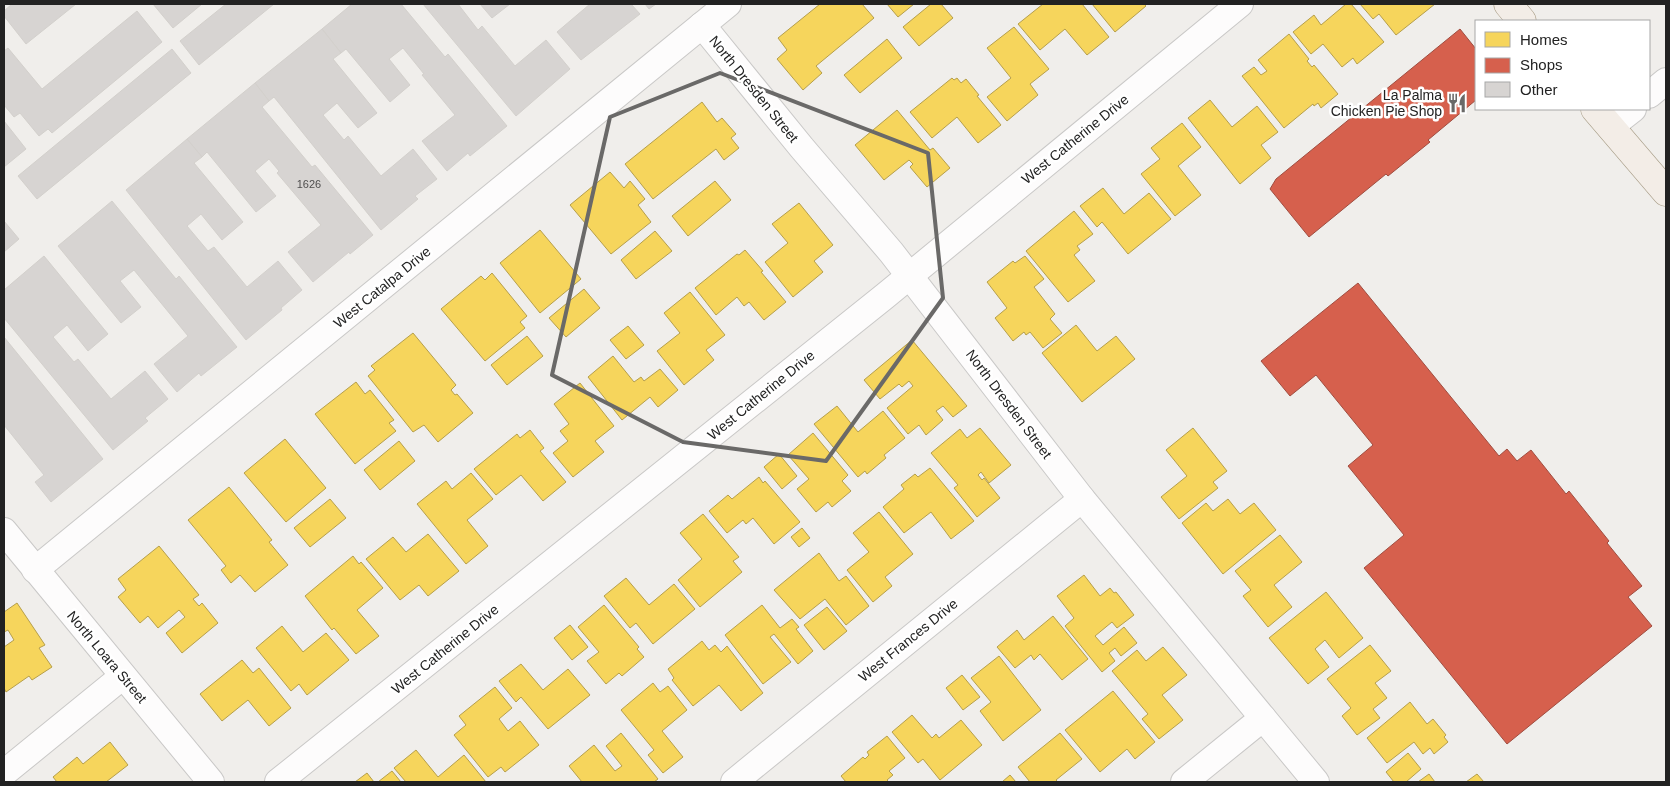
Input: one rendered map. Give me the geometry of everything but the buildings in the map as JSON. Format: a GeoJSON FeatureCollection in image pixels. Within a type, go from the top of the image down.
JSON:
{"type":"FeatureCollection","features":[{"type":"Feature","properties":{"kind":"main road"},"geometry":{"type":"LineString","coordinates":[[1508,4],[1521,20]]}},
{"type":"Feature","properties":{"kind":"main road"},"geometry":{"type":"LineString","coordinates":[[1603,118],[1666,192]]}},
{"type":"Feature","properties":{"kind":"street","name":"West Catalpa Drive"},"geometry":{"type":"LineString","coordinates":[[35,570],[728,4]]}},
{"type":"Feature","properties":{"kind":"street","name":"West Catherine Drive"},"geometry":{"type":"LineString","coordinates":[[278,782],[909,275],[1240,4]]}},
{"type":"Feature","properties":{"kind":"street","name":"North Dresden Street"},"geometry":{"type":"LineString","coordinates":[[702,25],[909,275],[1082,499],[1316,782]]}},
{"type":"Feature","properties":{"kind":"street"},"geometry":{"type":"LineString","coordinates":[[1650,94],[1666,81]]}},
{"type":"Feature","properties":{"kind":"street"},"geometry":{"type":"LineString","coordinates":[[1603,118],[1630,110]]}},
{"type":"Feature","properties":{"kind":"street","name":"West Frances Drive"},"geometry":{"type":"LineString","coordinates":[[734,782],[1082,499]]}},
{"type":"Feature","properties":{"kind":"street","name":"North Loara Street"},"geometry":{"type":"LineString","coordinates":[[4,531],[211,782]]}},
{"type":"Feature","properties":{"kind":"street"},"geometry":{"type":"LineString","coordinates":[[4,773],[123,676]]}},
{"type":"Feature","properties":{"kind":"street"},"geometry":{"type":"LineString","coordinates":[[1184,782],[1263,718]]}},
{"type":"Feature","properties":{"kind":"highlighted area"},"geometry":{"type":"Polygon","coordinates":[[[720,73],[928,153],[943,298],[826,461],[683,442],[552,375],[610,117],[720,73]]]}},
{"type":"Feature","properties":{"kind":"place","name":"La Palma Chicken Pie Shop"},"geometry":{"type":"Point","coordinates":[1457,103]}}]}
